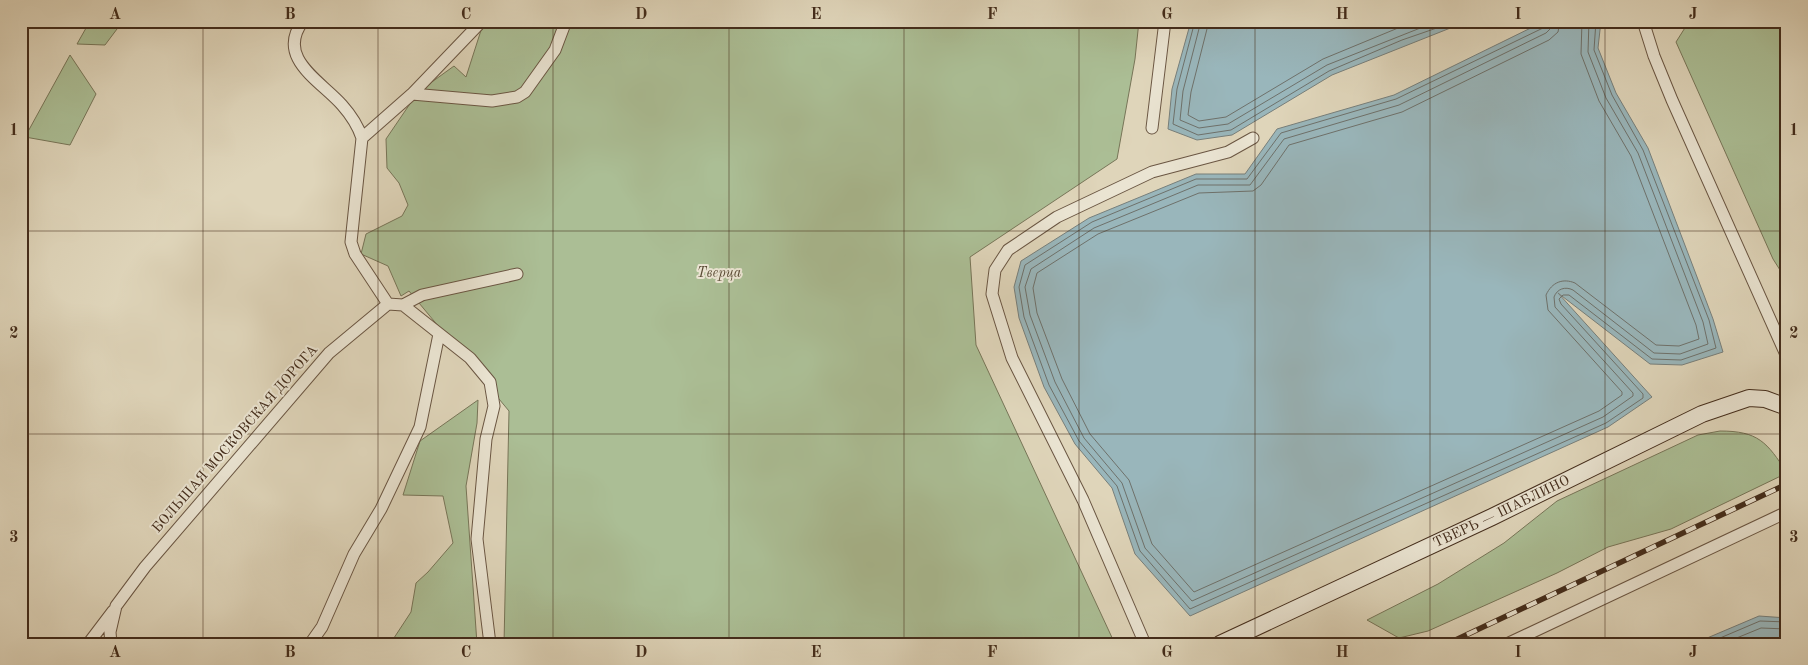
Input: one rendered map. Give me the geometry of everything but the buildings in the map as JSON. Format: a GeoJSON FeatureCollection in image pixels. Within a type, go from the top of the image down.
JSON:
{"type":"FeatureCollection","features":[{"type":"Feature","properties":{"kind":"street"},"geometry":{"type":"LineString","coordinates":[[303,21],[296,30],[294,43],[304,70],[342,106],[359,128],[362,138],[351,242],[355,254],[388,304],[403,305],[422,295],[517,274]]}},
{"type":"Feature","properties":{"kind":"street"},"geometry":{"type":"LineString","coordinates":[[362,138],[412,94],[482,21]]}},
{"type":"Feature","properties":{"kind":"street"},"geometry":{"type":"LineString","coordinates":[[412,94],[492,102],[517,97],[525,92],[555,50],[566,21]]}},
{"type":"Feature","properties":{"kind":"street"},"geometry":{"type":"LineString","coordinates":[[1152,128],[1165,21]]}},
{"type":"Feature","properties":{"kind":"street"},"geometry":{"type":"LineString","coordinates":[[1643,21],[1654,56],[1672,100],[1787,357]]}},
{"type":"Feature","properties":{"kind":"street"},"geometry":{"type":"LineString","coordinates":[[1145,644],[1082,500],[1012,358],[992,294],[994,270],[1008,250],[1057,217],[1152,172],[1228,152],[1253,138]]}},
{"type":"Feature","properties":{"kind":"street","name":"БОЛЬШАЯ МОСКОВСКАЯ ДОРОГА"},"geometry":{"type":"LineString","coordinates":[[88,644],[145,568],[329,352],[388,304]]}},
{"type":"Feature","properties":{"kind":"street"},"geometry":{"type":"LineString","coordinates":[[403,305],[470,358],[487,376],[492,394],[494,406],[486,439],[477,539],[490,644]]}},
{"type":"Feature","properties":{"kind":"street"},"geometry":{"type":"LineString","coordinates":[[310,644],[322,627],[354,554],[381,509],[420,427],[438,334]]}},
{"type":"Feature","properties":{"kind":"street","name":"ТВЕРЬ — ШАБЛИНО"},"geometry":{"type":"LineString","coordinates":[[1220,644],[1492,517],[1702,414],[1737,400],[1749,398],[1765,399],[1787,406]]}},
{"type":"Feature","properties":{"kind":"street"},"geometry":{"type":"LineString","coordinates":[[1507,644],[1787,512]]}},
{"type":"Feature","properties":{"kind":"street","name":"БОЛЬШАЯ МОСКОВСКАЯ ДОРОГА"},"geometry":{"type":"LineString","coordinates":[[111,644],[110,632],[116,606]]}},
{"type":"Feature","properties":{"kind":"green space"},"geometry":{"type":"Polygon","coordinates":[[[90,21],[123,21],[105,45],[77,44],[90,21]]]}},
{"type":"Feature","properties":{"kind":"green space","name":"Тверца"},"geometry":{"type":"Polygon","coordinates":[[[484,21],[1139,21],[1135,59],[1117,159],[970,257],[976,345],[1115,644],[504,644],[509,411],[409,291],[401,296],[388,266],[361,254],[366,234],[402,216],[408,205],[399,183],[387,168],[386,139],[418,92],[454,66],[466,77],[484,21]]]}},
{"type":"Feature","properties":{"kind":"green space"},"geometry":{"type":"Polygon","coordinates":[[[1697,21],[1787,21],[1787,281],[1773,259],[1676,42],[1688,23],[1697,21]]]}},
{"type":"Feature","properties":{"kind":"green space"},"geometry":{"type":"Polygon","coordinates":[[[70,55],[96,94],[70,145],[25,137],[70,55]]]}},
{"type":"Feature","properties":{"kind":"green space"},"geometry":{"type":"Polygon","coordinates":[[[478,400],[477,423],[466,486],[477,644],[390,644],[411,612],[416,583],[453,543],[443,496],[403,495],[420,441],[478,400]]]}},
{"type":"Feature","properties":{"kind":"green space"},"geometry":{"type":"Polygon","coordinates":[[[1720,431],[1744,433],[1760,440],[1773,453],[1787,473],[1671,529],[1608,547],[1557,573],[1428,631],[1399,638],[1367,620],[1438,584],[1504,543],[1557,501],[1698,435],[1720,431]]]}},
{"type":"Feature","properties":{"kind":"water"},"geometry":{"type":"Polygon","coordinates":[[[1191,21],[1468,21],[1332,75],[1232,135],[1197,140],[1168,129],[1172,89],[1191,21]]]}},
{"type":"Feature","properties":{"kind":"water"},"geometry":{"type":"Polygon","coordinates":[[[1545,21],[1601,21],[1598,48],[1616,93],[1648,148],[1713,319],[1723,352],[1682,365],[1650,364],[1558,293],[1652,397],[1608,427],[1190,616],[1135,554],[1112,488],[1075,444],[1044,387],[1019,318],[1014,287],[1021,261],[1089,218],[1196,174],[1245,174],[1277,129],[1394,95],[1545,21]]]}},
{"type":"Feature","properties":{"kind":"water"},"geometry":{"type":"Polygon","coordinates":[[[1759,616],[1787,618],[1787,644],[1693,644],[1759,616]]]}},
{"type":"Feature","properties":{"kind":"railway"},"geometry":{"type":"LineString","coordinates":[[1447,644],[1787,484]]}}]}
